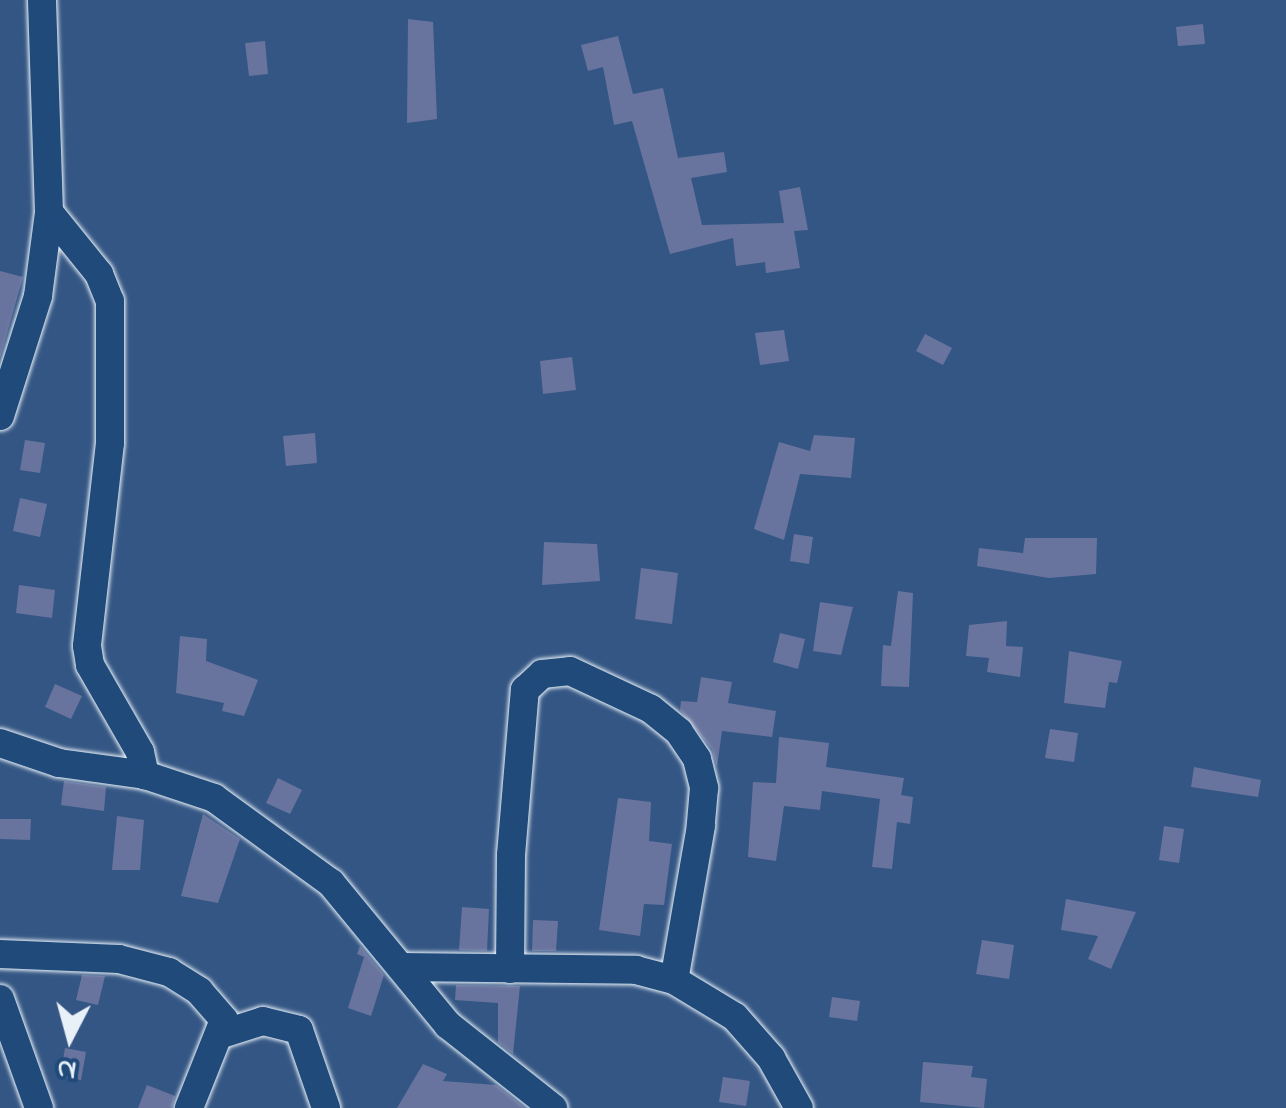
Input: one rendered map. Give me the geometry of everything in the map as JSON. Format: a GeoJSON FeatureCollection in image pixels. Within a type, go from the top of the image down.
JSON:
{"type":"FeatureCollection","features":[{"type":"Feature","properties":{"kind":"street"},"geometry":{"type":"LineString","coordinates":[[0,416],[38,296],[49,212],[42,0]]}},
{"type":"Feature","properties":{"kind":"street"},"geometry":{"type":"LineString","coordinates":[[49,212],[99,274],[110,300],[110,443],[86,646],[90,665],[140,752],[144,774]]}},
{"type":"Feature","properties":{"kind":"street"},"geometry":{"type":"LineString","coordinates":[[510,968],[511,855],[526,690],[542,674],[570,671],[650,709],[679,732],[696,759],[704,788],[701,826],[674,980]]}},
{"type":"Feature","properties":{"kind":"street"},"geometry":{"type":"LineString","coordinates":[[0,743],[58,763],[144,774],[214,798],[331,883],[448,1025],[553,1108]]}},
{"type":"Feature","properties":{"kind":"street"},"geometry":{"type":"LineString","coordinates":[[0,954],[80,954],[169,972],[218,1011],[222,1034],[189,1108]]}},
{"type":"Feature","properties":{"kind":"street"},"geometry":{"type":"LineString","coordinates":[[402,967],[636,970],[674,980],[735,1017],[771,1058],[799,1108]]}},
{"type":"Feature","properties":{"kind":"street"},"geometry":{"type":"LineString","coordinates":[[0,999],[38,1108]]}},
{"type":"Feature","properties":{"kind":"street"},"geometry":{"type":"LineString","coordinates":[[222,1034],[263,1022],[299,1030],[326,1108]]}},
{"type":"Feature","properties":{"kind":"building"},"geometry":{"type":"Polygon","coordinates":[[[408,19],[433,22],[437,119],[407,123],[408,19]]]}},
{"type":"Feature","properties":{"kind":"building"},"geometry":{"type":"Polygon","coordinates":[[[1203,24],[1205,44],[1178,46],[1176,27],[1203,24]]]}},
{"type":"Feature","properties":{"kind":"building"},"geometry":{"type":"Polygon","coordinates":[[[618,36],[633,94],[663,88],[678,158],[724,152],[727,172],[691,178],[702,225],[784,223],[779,191],[800,187],[808,230],[794,231],[800,268],[766,273],[765,262],[736,266],[733,238],[670,254],[632,121],[614,125],[603,67],[588,71],[581,45],[618,36]]]}},
{"type":"Feature","properties":{"kind":"building"},"geometry":{"type":"Polygon","coordinates":[[[265,41],[268,74],[249,76],[245,43],[265,41]]]}},
{"type":"Feature","properties":{"kind":"building"},"geometry":{"type":"Polygon","coordinates":[[[0,271],[23,277],[0,358],[0,271]]]}},
{"type":"Feature","properties":{"kind":"building"},"geometry":{"type":"Polygon","coordinates":[[[784,330],[789,361],[760,365],[755,333],[784,330]]]}},
{"type":"Feature","properties":{"kind":"building"},"geometry":{"type":"Polygon","coordinates":[[[925,334],[952,348],[943,365],[916,351],[925,334]]]}},
{"type":"Feature","properties":{"kind":"building"},"geometry":{"type":"Polygon","coordinates":[[[572,357],[576,390],[543,394],[540,361],[572,357]]]}},
{"type":"Feature","properties":{"kind":"building"},"geometry":{"type":"Polygon","coordinates":[[[315,433],[317,463],[286,466],[283,436],[315,433]]]}},
{"type":"Feature","properties":{"kind":"building"},"geometry":{"type":"Polygon","coordinates":[[[814,435],[855,438],[851,478],[800,474],[784,540],[754,529],[779,442],[810,451],[814,435]]]}},
{"type":"Feature","properties":{"kind":"building"},"geometry":{"type":"Polygon","coordinates":[[[25,440],[45,443],[40,473],[20,470],[25,440]]]}},
{"type":"Feature","properties":{"kind":"building"},"geometry":{"type":"Polygon","coordinates":[[[20,498],[47,504],[40,537],[13,531],[20,498]]]}},
{"type":"Feature","properties":{"kind":"building"},"geometry":{"type":"Polygon","coordinates":[[[794,534],[813,537],[809,564],[790,561],[794,534]]]}},
{"type":"Feature","properties":{"kind":"building"},"geometry":{"type":"Polygon","coordinates":[[[1025,538],[1097,538],[1096,574],[1049,578],[977,566],[979,548],[1023,553],[1025,538]]]}},
{"type":"Feature","properties":{"kind":"building"},"geometry":{"type":"Polygon","coordinates":[[[544,542],[597,544],[600,581],[542,585],[544,542]]]}},
{"type":"Feature","properties":{"kind":"building"},"geometry":{"type":"Polygon","coordinates":[[[641,568],[678,573],[672,624],[635,619],[641,568]]]}},
{"type":"Feature","properties":{"kind":"building"},"geometry":{"type":"Polygon","coordinates":[[[19,585],[55,590],[52,618],[16,613],[19,585]]]}},
{"type":"Feature","properties":{"kind":"building"},"geometry":{"type":"Polygon","coordinates":[[[898,591],[913,593],[909,687],[881,686],[883,645],[891,646],[898,591]]]}},
{"type":"Feature","properties":{"kind":"building"},"geometry":{"type":"Polygon","coordinates":[[[820,602],[853,607],[841,655],[813,651],[820,602]]]}},
{"type":"Feature","properties":{"kind":"building"},"geometry":{"type":"Polygon","coordinates":[[[1007,621],[1006,646],[1023,647],[1020,677],[987,672],[989,658],[966,656],[969,625],[1007,621]]]}},
{"type":"Feature","properties":{"kind":"building"},"geometry":{"type":"Polygon","coordinates":[[[780,633],[805,639],[798,669],[773,662],[780,633]]]}},
{"type":"Feature","properties":{"kind":"building"},"geometry":{"type":"Polygon","coordinates":[[[180,636],[207,639],[206,661],[258,680],[244,716],[222,711],[224,703],[176,693],[180,636]]]}},
{"type":"Feature","properties":{"kind":"building"},"geometry":{"type":"Polygon","coordinates":[[[1069,651],[1122,661],[1117,683],[1109,682],[1105,708],[1064,703],[1069,651]]]}},
{"type":"Feature","properties":{"kind":"building"},"geometry":{"type":"Polygon","coordinates":[[[701,677],[732,682],[728,703],[776,711],[772,737],[722,731],[717,767],[712,749],[680,710],[681,701],[697,702],[701,677]]]}},
{"type":"Feature","properties":{"kind":"building"},"geometry":{"type":"Polygon","coordinates":[[[55,684],[82,696],[71,719],[45,707],[55,684]]]}},
{"type":"Feature","properties":{"kind":"building"},"geometry":{"type":"Polygon","coordinates":[[[1050,729],[1078,733],[1074,762],[1045,758],[1050,729]]]}},
{"type":"Feature","properties":{"kind":"building"},"geometry":{"type":"Polygon","coordinates":[[[779,737],[829,743],[826,767],[904,778],[901,795],[913,797],[910,824],[897,822],[892,869],[872,867],[880,799],[822,791],[820,810],[784,806],[776,861],[748,857],[753,782],[776,783],[779,737]]]}},
{"type":"Feature","properties":{"kind":"building"},"geometry":{"type":"Polygon","coordinates":[[[1194,767],[1261,780],[1258,797],[1191,787],[1194,767]]]}},
{"type":"Feature","properties":{"kind":"building"},"geometry":{"type":"Polygon","coordinates":[[[278,778],[302,790],[290,814],[266,803],[278,778]]]}},
{"type":"Feature","properties":{"kind":"building"},"geometry":{"type":"Polygon","coordinates":[[[64,781],[106,787],[104,811],[61,805],[64,781]]]}},
{"type":"Feature","properties":{"kind":"building"},"geometry":{"type":"Polygon","coordinates":[[[618,798],[651,802],[649,841],[672,844],[664,905],[644,904],[640,936],[599,930],[618,798]]]}},
{"type":"Feature","properties":{"kind":"building"},"geometry":{"type":"Polygon","coordinates":[[[203,814],[240,839],[218,903],[181,896],[203,814]]]}},
{"type":"Feature","properties":{"kind":"building"},"geometry":{"type":"Polygon","coordinates":[[[117,816],[144,820],[140,870],[112,870],[117,816]]]}},
{"type":"Feature","properties":{"kind":"building"},"geometry":{"type":"Polygon","coordinates":[[[0,819],[31,819],[30,840],[0,839],[0,819]]]}},
{"type":"Feature","properties":{"kind":"building"},"geometry":{"type":"Polygon","coordinates":[[[1164,826],[1184,829],[1179,863],[1159,860],[1164,826]]]}},
{"type":"Feature","properties":{"kind":"building"},"geometry":{"type":"Polygon","coordinates":[[[1066,899],[1136,912],[1111,969],[1088,959],[1098,936],[1061,930],[1066,899]]]}},
{"type":"Feature","properties":{"kind":"building"},"geometry":{"type":"Polygon","coordinates":[[[462,907],[489,909],[487,951],[459,950],[462,907]]]}},
{"type":"Feature","properties":{"kind":"building"},"geometry":{"type":"Polygon","coordinates":[[[533,920],[558,921],[556,951],[532,951],[533,920]]]}},
{"type":"Feature","properties":{"kind":"building"},"geometry":{"type":"Polygon","coordinates":[[[982,940],[1014,945],[1009,979],[976,974],[982,940]]]}},
{"type":"Feature","properties":{"kind":"building"},"geometry":{"type":"Polygon","coordinates":[[[360,946],[384,975],[371,1016],[348,1008],[364,957],[357,954],[360,946]]]}},
{"type":"Feature","properties":{"kind":"building"},"geometry":{"type":"Polygon","coordinates":[[[82,975],[105,976],[98,1005],[76,1000],[82,975]]]}},
{"type":"Feature","properties":{"kind":"building"},"geometry":{"type":"Polygon","coordinates":[[[456,985],[520,986],[513,1054],[498,1042],[498,1003],[455,1000],[456,985]]]}},
{"type":"Feature","properties":{"kind":"building"},"geometry":{"type":"Polygon","coordinates":[[[832,997],[860,1001],[857,1021],[829,1017],[832,997]]]}},
{"type":"Feature","properties":{"kind":"building"},"geometry":{"type":"Polygon","coordinates":[[[65,1048],[86,1052],[81,1080],[60,1077],[65,1048]]]}},
{"type":"Feature","properties":{"kind":"building"},"geometry":{"type":"Polygon","coordinates":[[[923,1062],[973,1066],[971,1077],[987,1079],[984,1108],[920,1102],[923,1062]]]}},
{"type":"Feature","properties":{"kind":"building"},"geometry":{"type":"Polygon","coordinates":[[[423,1064],[447,1074],[443,1081],[496,1085],[525,1108],[397,1108],[423,1064]]]}},
{"type":"Feature","properties":{"kind":"building"},"geometry":{"type":"Polygon","coordinates":[[[723,1077],[750,1081],[746,1106],[719,1102],[723,1077]]]}},
{"type":"Feature","properties":{"kind":"building"},"geometry":{"type":"Polygon","coordinates":[[[147,1085],[175,1096],[172,1108],[138,1108],[147,1085]]]}}]}
